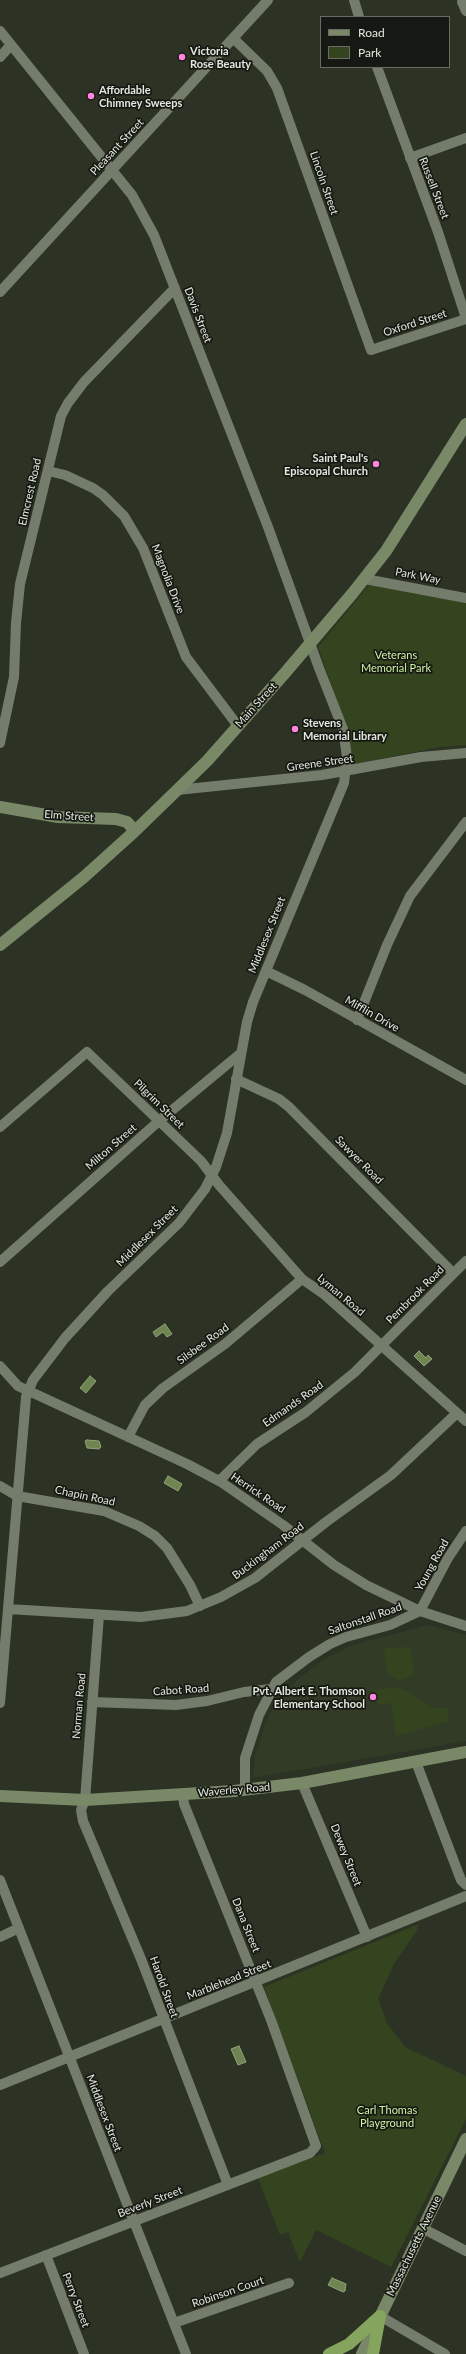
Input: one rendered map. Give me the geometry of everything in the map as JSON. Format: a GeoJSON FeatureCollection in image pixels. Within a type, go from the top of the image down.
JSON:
{"type":"FeatureCollection","features":[{"type":"Feature","properties":{"kind":"highway"},"geometry":{"type":"LineString","coordinates":[[329,2354],[349,2344],[380,2316]]}},
{"type":"Feature","properties":{"kind":"highway"},"geometry":{"type":"LineString","coordinates":[[374,2354],[380,2316]]}},
{"type":"Feature","properties":{"kind":"main road","name":"Main Street"},"geometry":{"type":"LineString","coordinates":[[0,946],[84,877],[135,831],[177,790],[238,726],[310,644],[365,578],[403,525],[466,424]]}},
{"type":"Feature","properties":{"kind":"main road","name":"Elm Street"},"geometry":{"type":"LineString","coordinates":[[0,807],[58,817],[116,819],[127,822],[135,831]]}},
{"type":"Feature","properties":{"kind":"main road","name":"Waverley Road"},"geometry":{"type":"LineString","coordinates":[[0,1796],[85,1800],[245,1790],[302,1783],[466,1752]]}},
{"type":"Feature","properties":{"kind":"main road","name":"Massachusetts Avenue"},"geometry":{"type":"LineString","coordinates":[[362,2354],[466,2140]]}},
{"type":"Feature","properties":{"kind":"street","name":"Pleasant Street"},"geometry":{"type":"LineString","coordinates":[[0,292],[268,0]]}},
{"type":"Feature","properties":{"kind":"street"},"geometry":{"type":"LineString","coordinates":[[354,0],[360,16]]}},
{"type":"Feature","properties":{"kind":"street","name":"Davis Street"},"geometry":{"type":"LineString","coordinates":[[0,31],[132,195],[154,235],[310,644]]}},
{"type":"Feature","properties":{"kind":"street","name":"Lincoln Street"},"geometry":{"type":"LineString","coordinates":[[233,38],[267,71],[277,88],[371,350]]}},
{"type":"Feature","properties":{"kind":"street"},"geometry":{"type":"LineString","coordinates":[[0,57],[11,45]]}},
{"type":"Feature","properties":{"kind":"street","name":"Russell Street"},"geometry":{"type":"LineString","coordinates":[[377,68],[438,232],[466,318]]}},
{"type":"Feature","properties":{"kind":"street"},"geometry":{"type":"LineString","coordinates":[[410,158],[466,138]]}},
{"type":"Feature","properties":{"kind":"street","name":"Elmcrest Road"},"geometry":{"type":"LineString","coordinates":[[0,743],[14,677],[16,623],[20,584],[56,434],[68,404],[84,382],[175,288]]}},
{"type":"Feature","properties":{"kind":"street","name":"Oxford Street"},"geometry":{"type":"LineString","coordinates":[[371,350],[466,318]]}},
{"type":"Feature","properties":{"kind":"street","name":"Magnolia Drive"},"geometry":{"type":"LineString","coordinates":[[48,471],[71,478],[93,488],[103,495],[124,516],[143,548],[186,657],[238,726]]}},
{"type":"Feature","properties":{"kind":"street","name":"Park Way"},"geometry":{"type":"LineString","coordinates":[[365,578],[466,598]]}},
{"type":"Feature","properties":{"kind":"street","name":"Middlesex Street"},"geometry":{"type":"LineString","coordinates":[[0,1703],[3,1624],[8,1609],[24,1410],[28,1391],[43,1366],[65,1338],[108,1291],[179,1223],[205,1189],[225,1141],[247,1022],[266,971],[339,796],[346,772],[347,758],[343,729],[310,644]]}},
{"type":"Feature","properties":{"kind":"street","name":"Greene Street"},"geometry":{"type":"LineString","coordinates":[[177,790],[227,787],[346,772],[421,757],[466,753]]}},
{"type":"Feature","properties":{"kind":"street"},"geometry":{"type":"LineString","coordinates":[[357,1020],[387,945],[410,896],[466,822]]}},
{"type":"Feature","properties":{"kind":"street","name":"Mifflin Drive"},"geometry":{"type":"LineString","coordinates":[[266,971],[466,1080]]}},
{"type":"Feature","properties":{"kind":"street","name":"Pilgrim Street"},"geometry":{"type":"LineString","coordinates":[[0,1127],[87,1052],[201,1161],[212,1175]]}},
{"type":"Feature","properties":{"kind":"street","name":"Milton Street"},"geometry":{"type":"LineString","coordinates":[[0,1262],[159,1121],[241,1053]]}},
{"type":"Feature","properties":{"kind":"street","name":"Sawyer Road"},"geometry":{"type":"LineString","coordinates":[[236,1079],[279,1099],[289,1107],[453,1273]]}},
{"type":"Feature","properties":{"kind":"street","name":"Lyman Road"},"geometry":{"type":"LineString","coordinates":[[212,1175],[302,1279],[325,1295],[466,1421]]}},
{"type":"Feature","properties":{"kind":"street","name":"Pembrook Road"},"geometry":{"type":"LineString","coordinates":[[382,1346],[466,1261]]}},
{"type":"Feature","properties":{"kind":"street","name":"Silsbee Road"},"geometry":{"type":"LineString","coordinates":[[128,1437],[145,1405],[163,1388],[225,1344],[302,1279]]}},
{"type":"Feature","properties":{"kind":"street","name":"Edmands Road"},"geometry":{"type":"LineString","coordinates":[[219,1481],[257,1444],[331,1392],[382,1346]]}},
{"type":"Feature","properties":{"kind":"street","name":"Herrick Road"},"geometry":{"type":"LineString","coordinates":[[0,1366],[18,1386],[219,1481],[265,1511],[352,1578],[420,1611],[466,1626]]}},
{"type":"Feature","properties":{"kind":"street","name":"Buckingham Road"},"geometry":{"type":"LineString","coordinates":[[8,1609],[142,1617],[187,1611],[200,1606],[246,1585],[398,1469],[457,1413]]}},
{"type":"Feature","properties":{"kind":"street"},"geometry":{"type":"LineString","coordinates":[[0,1486],[17,1496]]}},
{"type":"Feature","properties":{"kind":"street","name":"Chapin Road"},"geometry":{"type":"LineString","coordinates":[[17,1496],[104,1511],[139,1526],[155,1536],[167,1548],[190,1585],[200,1606]]}},
{"type":"Feature","properties":{"kind":"street","name":"Young Road"},"geometry":{"type":"LineString","coordinates":[[420,1611],[448,1558],[466,1531]]}},
{"type":"Feature","properties":{"kind":"street","name":"Saltonstall Road"},"geometry":{"type":"LineString","coordinates":[[245,1790],[245,1758],[259,1715],[276,1682],[309,1657],[330,1644],[346,1637],[390,1625],[420,1611]]}},
{"type":"Feature","properties":{"kind":"street","name":"Norman Road"},"geometry":{"type":"LineString","coordinates":[[85,1800],[99,1615]]}},
{"type":"Feature","properties":{"kind":"street","name":"Cabot Road"},"geometry":{"type":"LineString","coordinates":[[92,1702],[176,1705],[207,1701],[244,1692],[271,1690]]}},
{"type":"Feature","properties":{"kind":"street"},"geometry":{"type":"LineString","coordinates":[[416,1762],[461,1880],[466,1885]]}},
{"type":"Feature","properties":{"kind":"street","name":"Dewey Street"},"geometry":{"type":"LineString","coordinates":[[302,1783],[367,1937]]}},
{"type":"Feature","properties":{"kind":"street","name":"Dana Street"},"geometry":{"type":"LineString","coordinates":[[183,1794],[184,1804],[315,2138],[316,2146],[310,2153]]}},
{"type":"Feature","properties":{"kind":"street","name":"Harold Street"},"geometry":{"type":"LineString","coordinates":[[85,1800],[81,1810],[83,1821],[141,1959],[228,2185]]}},
{"type":"Feature","properties":{"kind":"street","name":"Middlesex Street"},"geometry":{"type":"LineString","coordinates":[[0,1880],[186,2354]]}},
{"type":"Feature","properties":{"kind":"street","name":"Marblehead Street"},"geometry":{"type":"LineString","coordinates":[[0,2085],[255,1983],[466,1896]]}},
{"type":"Feature","properties":{"kind":"street"},"geometry":{"type":"LineString","coordinates":[[0,1938],[19,1928]]}},
{"type":"Feature","properties":{"kind":"street","name":"Beverly Street"},"geometry":{"type":"LineString","coordinates":[[0,2273],[310,2153]]}},
{"type":"Feature","properties":{"kind":"street"},"geometry":{"type":"LineString","coordinates":[[422,2228],[466,2251]]}},
{"type":"Feature","properties":{"kind":"street","name":"Perry Street"},"geometry":{"type":"LineString","coordinates":[[46,2255],[84,2354]]}},
{"type":"Feature","properties":{"kind":"street","name":"Robinson Court"},"geometry":{"type":"LineString","coordinates":[[174,2323],[289,2284]]}},
{"type":"Feature","properties":{"kind":"street"},"geometry":{"type":"LineString","coordinates":[[380,2316],[445,2354]]}},
{"type":"Feature","properties":{"kind":"shaded area"},"geometry":{"type":"Polygon","coordinates":[[[165,1324],[172,1334],[167,1337],[163,1332],[156,1337],[153,1332],[165,1324]]]}},
{"type":"Feature","properties":{"kind":"shaded area"},"geometry":{"type":"Polygon","coordinates":[[[419,1351],[426,1358],[428,1355],[432,1359],[424,1366],[414,1356],[419,1351]]]}},
{"type":"Feature","properties":{"kind":"shaded area"},"geometry":{"type":"Polygon","coordinates":[[[90,1376],[96,1381],[86,1393],[80,1388],[90,1376]]]}},
{"type":"Feature","properties":{"kind":"shaded area"},"geometry":{"type":"Polygon","coordinates":[[[85,1441],[99,1441],[101,1447],[99,1449],[87,1448],[85,1441]]]}},
{"type":"Feature","properties":{"kind":"shaded area"},"geometry":{"type":"Polygon","coordinates":[[[168,1476],[182,1484],[178,1491],[164,1483],[168,1476]]]}},
{"type":"Feature","properties":{"kind":"shaded area","name":"Pvt. Albert E. Thomson Elementary School"},"geometry":{"type":"Polygon","coordinates":[[[428,1625],[466,1635],[466,1741],[253,1778],[255,1755],[265,1724],[275,1704],[297,1680],[323,1660],[352,1645],[428,1625]]]}},
{"type":"Feature","properties":{"kind":"shaded area"},"geometry":{"type":"Polygon","coordinates":[[[239,2046],[246,2062],[238,2065],[231,2049],[239,2046]]]}},
{"type":"Feature","properties":{"kind":"shaded area"},"geometry":{"type":"Polygon","coordinates":[[[332,2278],[346,2284],[345,2291],[343,2292],[328,2285],[332,2278]]]}},
{"type":"Feature","properties":{"kind":"green space","name":"Veterans Memorial Park"},"geometry":{"type":"Polygon","coordinates":[[[372,584],[466,603],[466,745],[440,747],[354,764],[346,727],[318,647],[368,586],[372,584]]]}},
{"type":"Feature","properties":{"kind":"green space"},"geometry":{"type":"Polygon","coordinates":[[[385,1648],[411,1648],[414,1675],[399,1680],[394,1678],[386,1669],[384,1654],[385,1648]]]}},
{"type":"Feature","properties":{"kind":"green space"},"geometry":{"type":"Polygon","coordinates":[[[397,1687],[407,1691],[433,1708],[447,1708],[449,1721],[396,1736],[391,1703],[377,1705],[378,1697],[373,1690],[397,1687]]]}},
{"type":"Feature","properties":{"kind":"green space","name":"Carl Thomas Playground"},"geometry":{"type":"Polygon","coordinates":[[[419,1924],[416,1932],[395,1962],[378,1999],[387,2023],[405,2047],[466,2076],[466,2119],[391,2267],[316,2230],[300,2262],[288,2232],[280,2235],[258,2178],[325,2153],[264,1987],[419,1924]]]}},
{"type":"Feature","properties":{"kind":"place","name":"Victoria Rose Beauty"},"geometry":{"type":"Point","coordinates":[182,57]}},
{"type":"Feature","properties":{"kind":"place","name":"Affordable Chimney Sweeps"},"geometry":{"type":"Point","coordinates":[91,96]}},
{"type":"Feature","properties":{"kind":"place","name":"Saint Paul's Episcopal Church"},"geometry":{"type":"Point","coordinates":[376,464]}},
{"type":"Feature","properties":{"kind":"place","name":"Stevens Memorial Library"},"geometry":{"type":"Point","coordinates":[295,729]}},
{"type":"Feature","properties":{"kind":"place","name":"Pvt. Albert E. Thomson Elementary School"},"geometry":{"type":"Point","coordinates":[373,1697]}}]}
